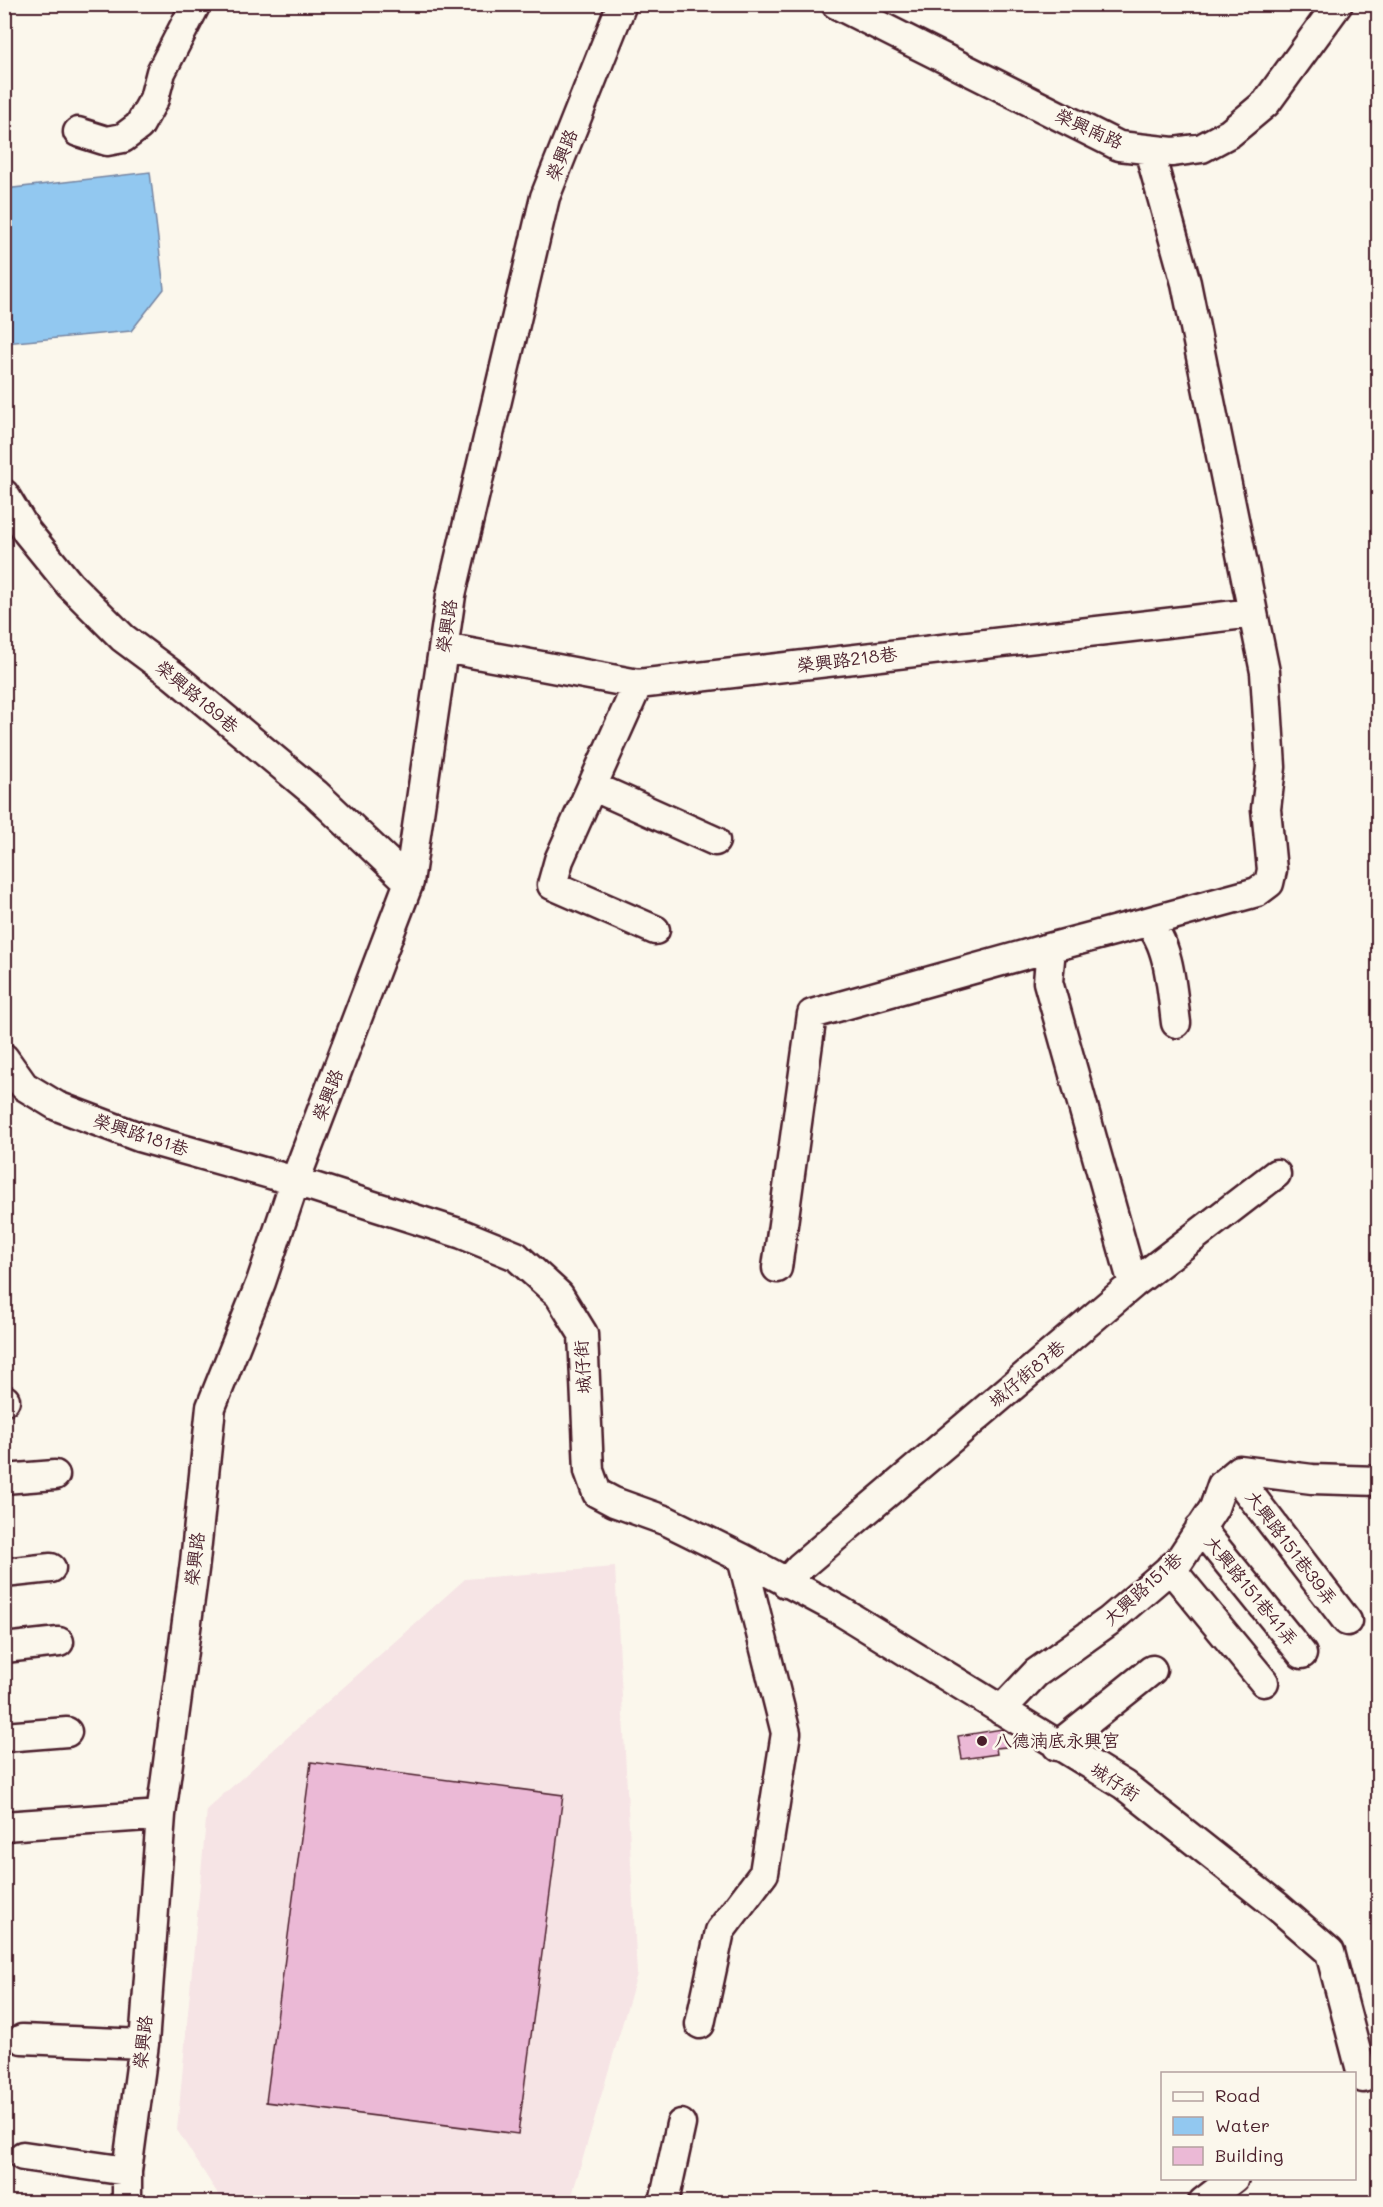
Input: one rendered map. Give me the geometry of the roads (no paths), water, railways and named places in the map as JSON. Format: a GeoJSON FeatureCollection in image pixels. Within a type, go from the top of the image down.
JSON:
{"type":"FeatureCollection","features":[{"type":"Feature","properties":{"kind":"street"},"geometry":{"type":"LineString","coordinates":[[78,132],[107,141],[123,138],[140,126],[154,99],[161,72],[196,4]]}},
{"type":"Feature","properties":{"kind":"street","name":"榮興路"},"geometry":{"type":"LineString","coordinates":[[127,2202],[127,2171],[144,2044],[161,1815],[195,1562],[211,1407],[261,1282],[295,1180],[409,882],[451,595],[545,197],[622,4]]}},
{"type":"Feature","properties":{"kind":"street","name":"榮興南路"},"geometry":{"type":"LineString","coordinates":[[836,4],[1119,146],[1173,152],[1202,148],[1230,133],[1266,103],[1338,4]]}},
{"type":"Feature","properties":{"kind":"street"},"geometry":{"type":"LineString","coordinates":[[777,1268],[812,1014],[1257,892],[1269,883],[1272,870],[1266,809],[1271,767],[1264,672],[1186,283],[1149,150]]}},
{"type":"Feature","properties":{"kind":"street","name":"榮興路189巷"},"geometry":{"type":"LineString","coordinates":[[4,494],[27,532],[70,585],[123,638],[174,676],[316,794],[409,882]]}},
{"type":"Feature","properties":{"kind":"street","name":"榮興路218巷"},"geometry":{"type":"LineString","coordinates":[[444,648],[638,684],[1252,613]]}},
{"type":"Feature","properties":{"kind":"street"},"geometry":{"type":"LineString","coordinates":[[638,684],[559,860],[552,885],[655,930]]}},
{"type":"Feature","properties":{"kind":"street"},"geometry":{"type":"LineString","coordinates":[[592,786],[715,842]]}},
{"type":"Feature","properties":{"kind":"street"},"geometry":{"type":"LineString","coordinates":[[1147,922],[1155,928],[1166,954],[1176,1023]]}},
{"type":"Feature","properties":{"kind":"street"},"geometry":{"type":"LineString","coordinates":[[1045,949],[1050,959],[1048,982],[1133,1284]]}},
{"type":"Feature","properties":{"kind":"street","name":"榮興路181巷"},"geometry":{"type":"LineString","coordinates":[[4,1058],[24,1086],[57,1106],[139,1137],[295,1180]]}},
{"type":"Feature","properties":{"kind":"street","name":"城仔街87巷"},"geometry":{"type":"LineString","coordinates":[[762,1569],[913,1470],[1133,1284],[1276,1174]]}},
{"type":"Feature","properties":{"kind":"street","name":"城仔街"},"geometry":{"type":"LineString","coordinates":[[295,1180],[462,1234],[516,1256],[559,1295],[583,1334],[589,1471],[597,1493],[614,1502],[667,1521],[839,1610],[1124,1785],[1278,1907],[1330,1952],[1365,2082]]}},
{"type":"Feature","properties":{"kind":"street"},"geometry":{"type":"LineString","coordinates":[[1235,1475],[1240,1470],[1312,1479],[1378,1482]]}},
{"type":"Feature","properties":{"kind":"street"},"geometry":{"type":"LineString","coordinates":[[4,1479],[55,1475]]}},
{"type":"Feature","properties":{"kind":"street","name":"大興路151巷"},"geometry":{"type":"LineString","coordinates":[[1001,1710],[1036,1672],[1109,1621],[1179,1561],[1214,1508],[1222,1485],[1235,1475]]}},
{"type":"Feature","properties":{"kind":"street","name":"大興路151巷39弄"},"geometry":{"type":"LineString","coordinates":[[1235,1475],[1347,1621]]}},
{"type":"Feature","properties":{"kind":"street","name":"大興路151巷41弄"},"geometry":{"type":"LineString","coordinates":[[1200,1528],[1302,1654]]}},
{"type":"Feature","properties":{"kind":"street"},"geometry":{"type":"LineString","coordinates":[[4,1573],[51,1568]]}},
{"type":"Feature","properties":{"kind":"street"},"geometry":{"type":"LineString","coordinates":[[1170,1568],[1264,1682]]}},
{"type":"Feature","properties":{"kind":"street"},"geometry":{"type":"LineString","coordinates":[[700,2024],[720,1931],[764,1873],[786,1733],[762,1569]]}},
{"type":"Feature","properties":{"kind":"street"},"geometry":{"type":"LineString","coordinates":[[4,1648],[59,1642]]}},
{"type":"Feature","properties":{"kind":"street"},"geometry":{"type":"LineString","coordinates":[[1058,1746],[1152,1670]]}},
{"type":"Feature","properties":{"kind":"street"},"geometry":{"type":"LineString","coordinates":[[4,1737],[67,1732]]}},
{"type":"Feature","properties":{"kind":"street"},"geometry":{"type":"LineString","coordinates":[[4,1826],[161,1815]]}},
{"type":"Feature","properties":{"kind":"street"},"geometry":{"type":"LineString","coordinates":[[22,2039],[144,2044]]}},
{"type":"Feature","properties":{"kind":"street"},"geometry":{"type":"LineString","coordinates":[[664,2202],[681,2124]]}},
{"type":"Feature","properties":{"kind":"street"},"geometry":{"type":"LineString","coordinates":[[23,2156],[127,2171]]}},
{"type":"Feature","properties":{"kind":"street"},"geometry":{"type":"LineString","coordinates":[[1203,2202],[1231,2180]]}},
{"type":"Feature","properties":{"kind":"water"},"geometry":{"type":"Polygon","coordinates":[[[150,172],[164,289],[131,331],[5,343],[5,189],[150,172]]]}},
{"type":"Feature","properties":{"kind":"place","name":"八德湳底永興宮"},"geometry":{"type":"Point","coordinates":[982,1741]}}]}
